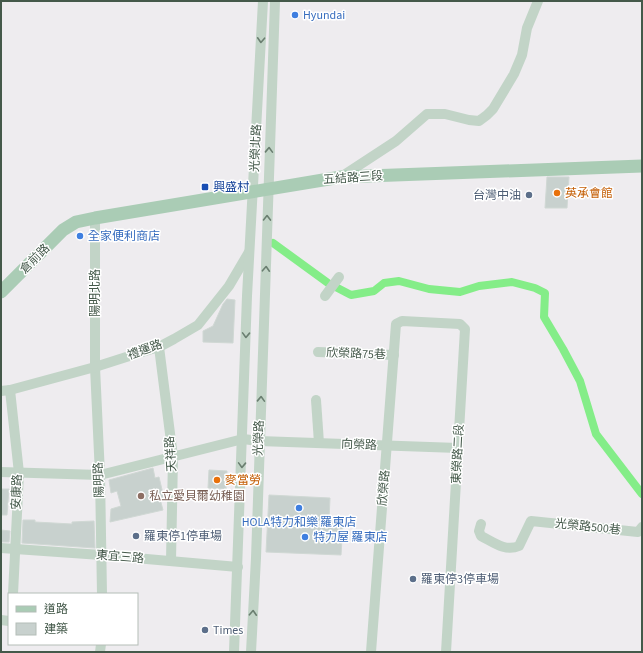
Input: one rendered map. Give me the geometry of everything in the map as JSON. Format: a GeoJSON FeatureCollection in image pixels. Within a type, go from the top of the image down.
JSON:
{"type":"FeatureCollection","features":[{"type":"Feature","properties":{"kind":"main road","name":"五結路三段"},"geometry":{"type":"LineString","coordinates":[[69,226],[76,222],[95,218],[341,177],[642,166]]}},
{"type":"Feature","properties":{"kind":"main road","name":"倉前路"},"geometry":{"type":"LineString","coordinates":[[1,292],[63,230],[69,226]]}},
{"type":"Feature","properties":{"kind":"street","name":"光榮北路"},"geometry":{"type":"LineString","coordinates":[[247,296],[254,191],[263,1]]}},
{"type":"Feature","properties":{"kind":"street","name":"光榮北路"},"geometry":{"type":"LineString","coordinates":[[267,248],[275,1]]}},
{"type":"Feature","properties":{"kind":"street"},"geometry":{"type":"LineString","coordinates":[[341,177],[396,141],[427,114],[445,114],[469,120],[479,120],[487,115],[493,109],[514,74],[522,55],[527,28],[538,1]]}},
{"type":"Feature","properties":{"kind":"street","name":"陽明北路"},"geometry":{"type":"LineString","coordinates":[[95,218],[95,367]]}},
{"type":"Feature","properties":{"kind":"street","name":"光榮路"},"geometry":{"type":"LineString","coordinates":[[251,652],[256,558],[267,248]]}},
{"type":"Feature","properties":{"kind":"street","name":"禮運路"},"geometry":{"type":"LineString","coordinates":[[6,390],[95,367],[159,347],[198,324],[228,286],[250,251]]}},
{"type":"Feature","properties":{"kind":"street"},"geometry":{"type":"LineString","coordinates":[[325,296],[338,277]]}},
{"type":"Feature","properties":{"kind":"street","name":"光榮路"},"geometry":{"type":"LineString","coordinates":[[234,652],[247,296]]}},
{"type":"Feature","properties":{"kind":"street","name":"東榮路二段"},"geometry":{"type":"LineString","coordinates":[[396,324],[402,321],[460,324],[465,329],[446,652]]}},
{"type":"Feature","properties":{"kind":"street","name":"欣榮路"},"geometry":{"type":"LineString","coordinates":[[371,652],[396,324]]}},
{"type":"Feature","properties":{"kind":"street","name":"天祥路"},"geometry":{"type":"LineString","coordinates":[[159,347],[173,457],[171,561]]}},
{"type":"Feature","properties":{"kind":"street","name":"欣榮路75巷"},"geometry":{"type":"LineString","coordinates":[[318,352],[394,355]]}},
{"type":"Feature","properties":{"kind":"street","name":"陽明路"},"geometry":{"type":"LineString","coordinates":[[95,367],[100,475],[102,593]]}},
{"type":"Feature","properties":{"kind":"street","name":"安康路"},"geometry":{"type":"LineString","coordinates":[[6,390],[19,473],[14,549],[13,593]]}},
{"type":"Feature","properties":{"kind":"street"},"geometry":{"type":"LineString","coordinates":[[316,400],[319,443]]}},
{"type":"Feature","properties":{"kind":"street"},"geometry":{"type":"LineString","coordinates":[[1,472],[100,475],[243,438]]}},
{"type":"Feature","properties":{"kind":"street","name":"向榮路"},"geometry":{"type":"LineString","coordinates":[[243,438],[259,441],[458,448]]}},
{"type":"Feature","properties":{"kind":"street","name":"光榮路500巷"},"geometry":{"type":"LineString","coordinates":[[481,524],[479,530],[481,536],[504,548],[519,546],[531,521],[638,532],[642,527]]}},
{"type":"Feature","properties":{"kind":"street","name":"東宜三路"},"geometry":{"type":"LineString","coordinates":[[1,548],[238,566]]}},
{"type":"Feature","properties":{"kind":"building","name":"英承會館"},"geometry":{"type":"Polygon","coordinates":[[[547,177],[569,177],[567,208],[545,208],[547,177]]]}},
{"type":"Feature","properties":{"kind":"building"},"geometry":{"type":"Polygon","coordinates":[[[227,299],[235,300],[233,343],[203,342],[203,331],[213,326],[223,304],[227,299]]]}},
{"type":"Feature","properties":{"kind":"building","name":"私立愛貝爾幼稚園"},"geometry":{"type":"Polygon","coordinates":[[[153,468],[155,478],[159,477],[164,498],[160,499],[163,510],[110,522],[111,509],[121,506],[117,491],[111,493],[109,480],[153,468]]]}},
{"type":"Feature","properties":{"kind":"building","name":"麥當勞"},"geometry":{"type":"Polygon","coordinates":[[[209,470],[227,471],[226,489],[208,488],[209,470]]]}},
{"type":"Feature","properties":{"kind":"building"},"geometry":{"type":"Polygon","coordinates":[[[1,489],[9,489],[7,515],[1,515],[1,489]]]}},
{"type":"Feature","properties":{"kind":"building","name":"特力屋 羅東店"},"geometry":{"type":"Polygon","coordinates":[[[269,495],[330,498],[329,521],[343,522],[341,555],[266,552],[269,495]]]}},
{"type":"Feature","properties":{"kind":"building"},"geometry":{"type":"Polygon","coordinates":[[[23,520],[72,524],[72,522],[94,521],[95,548],[22,543],[23,520]]]}},
{"type":"Feature","properties":{"kind":"building"},"geometry":{"type":"Polygon","coordinates":[[[1,530],[10,531],[9,542],[1,542],[1,530]]]}},
{"type":"Feature","properties":{"kind":"waterway"},"geometry":{"type":"LineString","coordinates":[[273,243],[328,283],[351,295],[374,291],[384,283],[399,281],[429,289],[460,292],[479,286],[512,282],[535,288],[545,293],[544,317],[580,381],[596,434],[642,494]]}},
{"type":"Feature","properties":{"kind":"place","name":"Hyundai"},"geometry":{"type":"Point","coordinates":[295,15]}},
{"type":"Feature","properties":{"kind":"place","name":"興盛村"},"geometry":{"type":"Point","coordinates":[205,187]}},
{"type":"Feature","properties":{"kind":"place","name":"英承會館"},"geometry":{"type":"Point","coordinates":[557,193]}},
{"type":"Feature","properties":{"kind":"place","name":"台灣中油"},"geometry":{"type":"Point","coordinates":[529,195]}},
{"type":"Feature","properties":{"kind":"place","name":"全家便利商店"},"geometry":{"type":"Point","coordinates":[80,236]}},
{"type":"Feature","properties":{"kind":"place","name":"麥當勞"},"geometry":{"type":"Point","coordinates":[217,480]}},
{"type":"Feature","properties":{"kind":"place","name":"私立愛貝爾幼稚園"},"geometry":{"type":"Point","coordinates":[141,496]}},
{"type":"Feature","properties":{"kind":"place","name":"HOLA特力和樂 羅東店"},"geometry":{"type":"Point","coordinates":[299,508]}},
{"type":"Feature","properties":{"kind":"place","name":"羅東停1停車場"},"geometry":{"type":"Point","coordinates":[136,536]}},
{"type":"Feature","properties":{"kind":"place","name":"特力屋 羅東店"},"geometry":{"type":"Point","coordinates":[305,537]}},
{"type":"Feature","properties":{"kind":"place","name":"羅東停3停車場"},"geometry":{"type":"Point","coordinates":[413,579]}},
{"type":"Feature","properties":{"kind":"place","name":"Times"},"geometry":{"type":"Point","coordinates":[205,630]}}]}
